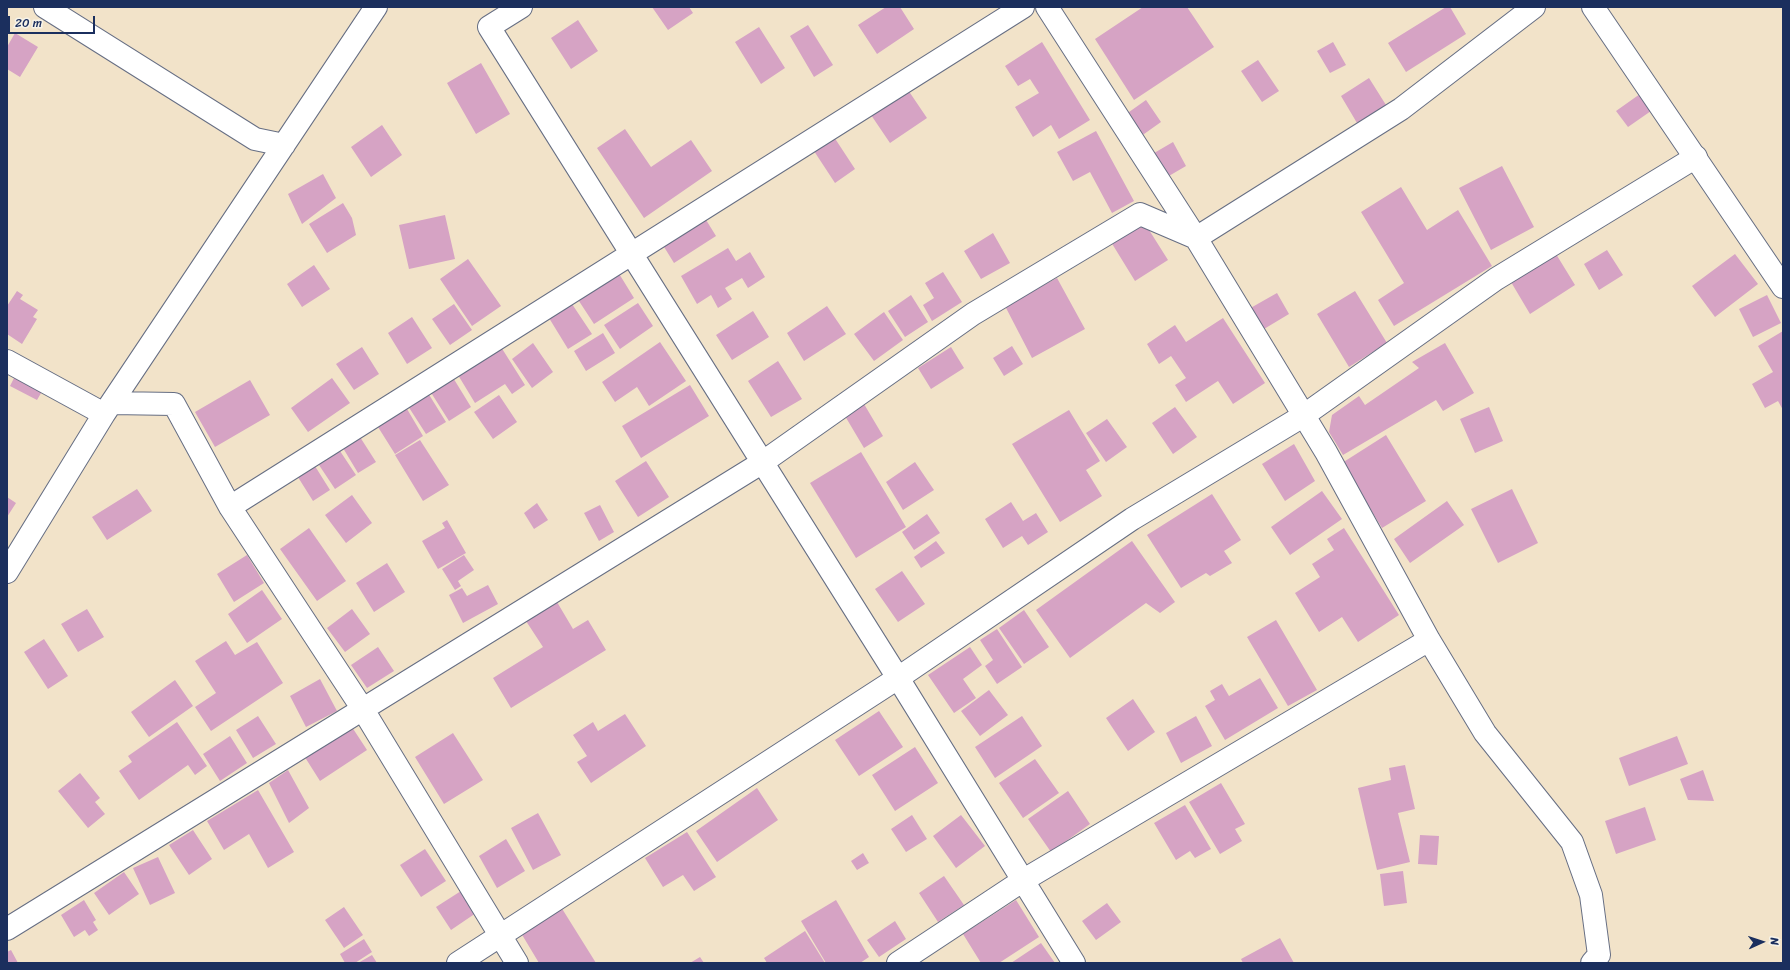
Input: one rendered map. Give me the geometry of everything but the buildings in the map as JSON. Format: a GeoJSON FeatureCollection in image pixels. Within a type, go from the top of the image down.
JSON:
{"type":"FeatureCollection","features":[{"type":"Feature","properties":{"kind":"street"},"geometry":{"type":"LineString","coordinates":[[45,7],[256,139],[284,145]]}},
{"type":"Feature","properties":{"kind":"street"},"geometry":{"type":"LineString","coordinates":[[7,572],[108,409],[376,7]]}},
{"type":"Feature","properties":{"kind":"street"},"geometry":{"type":"LineString","coordinates":[[521,7],[489,27],[763,462],[898,678],[1022,882],[1074,963]]}},
{"type":"Feature","properties":{"kind":"street"},"geometry":{"type":"LineString","coordinates":[[230,507],[1023,7]]}},
{"type":"Feature","properties":{"kind":"street"},"geometry":{"type":"LineString","coordinates":[[1047,7],[1196,238],[1326,452],[1429,640],[1485,733],[1572,842],[1591,894],[1599,955],[1592,963]]}},
{"type":"Feature","properties":{"kind":"street"},"geometry":{"type":"LineString","coordinates":[[1196,238],[1401,109],[1534,7]]}},
{"type":"Feature","properties":{"kind":"street"},"geometry":{"type":"LineString","coordinates":[[1593,7],[1783,287]]}},
{"type":"Feature","properties":{"kind":"street"},"geometry":{"type":"LineString","coordinates":[[458,963],[898,678],[1132,519],[1303,416],[1496,279],[1696,157]]}},
{"type":"Feature","properties":{"kind":"street"},"geometry":{"type":"LineString","coordinates":[[7,929],[362,708],[763,462],[973,314],[1140,214],[1196,238]]}},
{"type":"Feature","properties":{"kind":"street"},"geometry":{"type":"LineString","coordinates":[[7,362],[108,409],[174,404],[230,507],[362,708],[517,963]]}},
{"type":"Feature","properties":{"kind":"street"},"geometry":{"type":"LineString","coordinates":[[898,963],[1022,882],[1429,640]]}}]}
